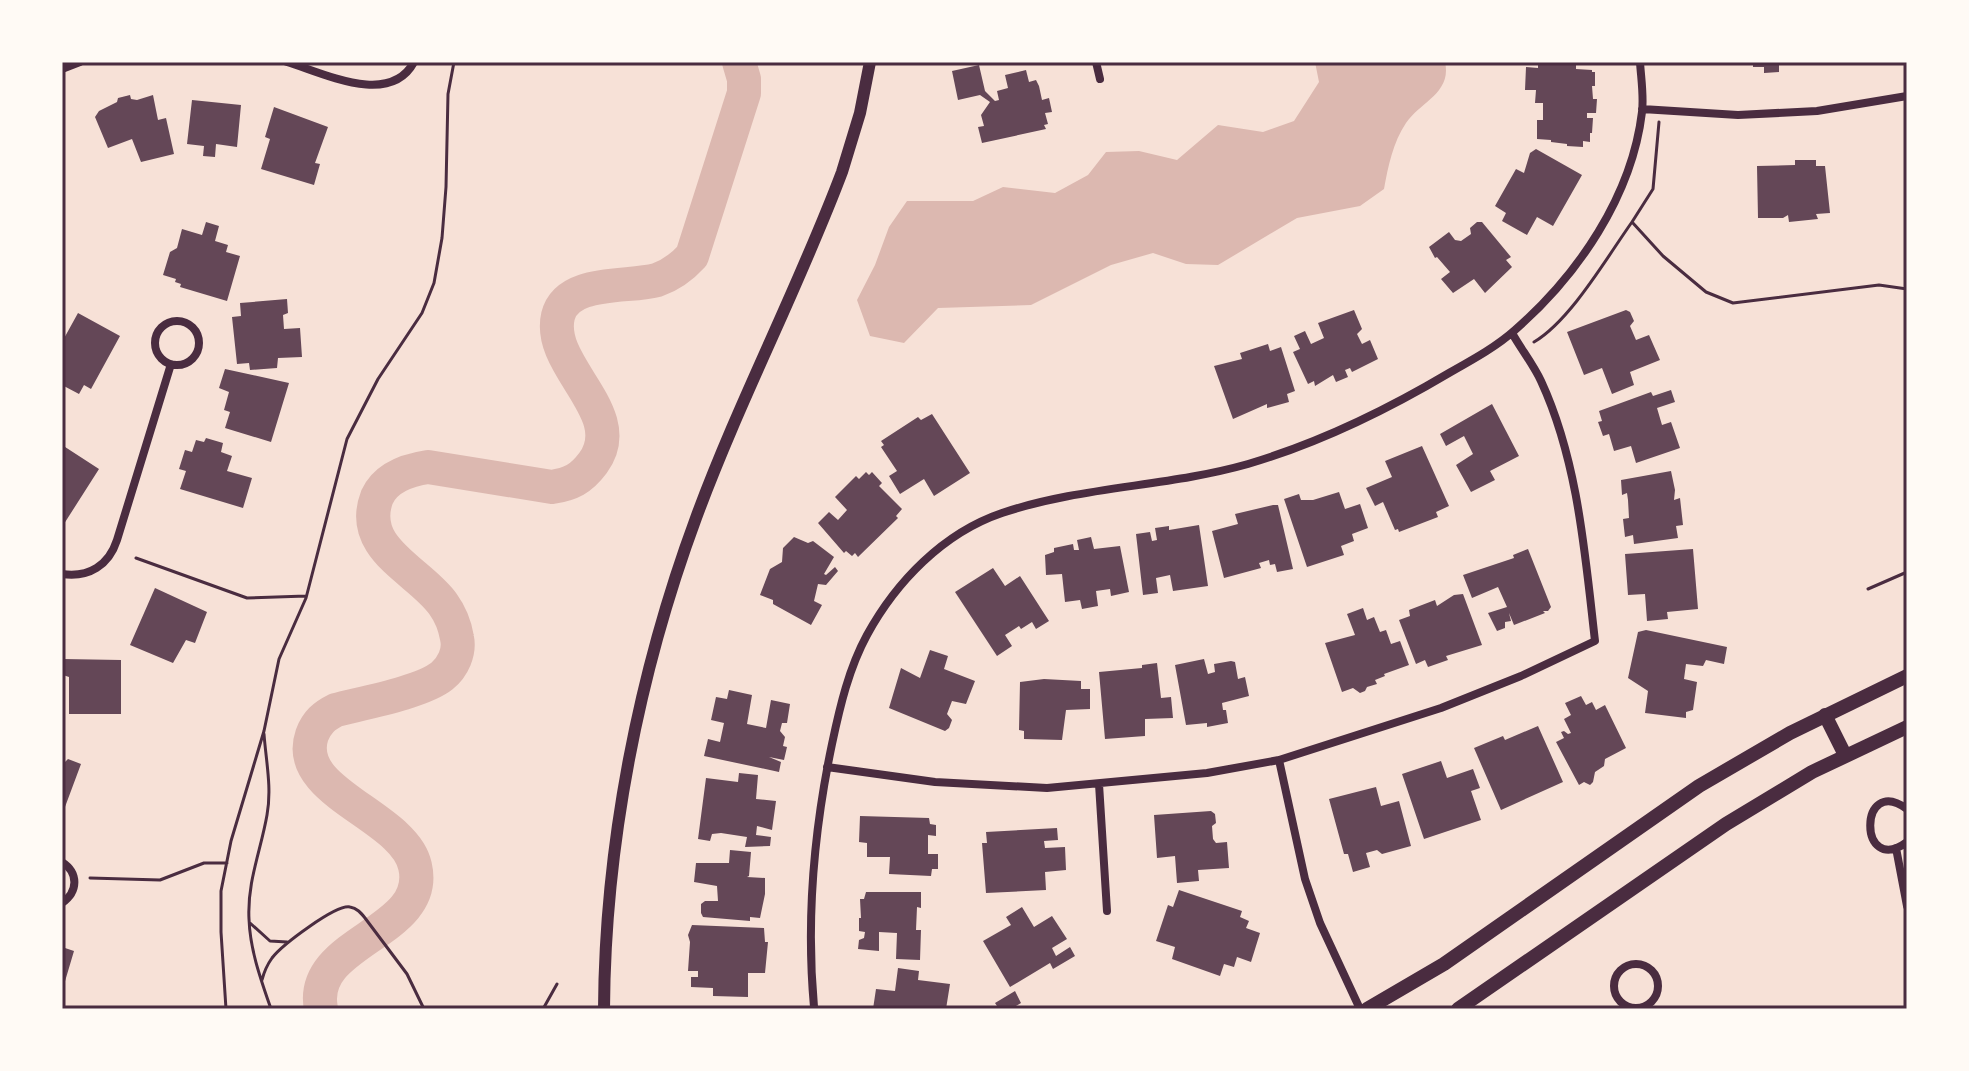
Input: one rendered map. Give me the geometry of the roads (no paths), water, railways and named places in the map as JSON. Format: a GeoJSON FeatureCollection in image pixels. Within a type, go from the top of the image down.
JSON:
{"type":"FeatureCollection","features":[{"type":"Feature","properties":{"kind":"main road"},"geometry":{"type":"LineString","coordinates":[[1367,1009],[1455,957],[1699,786],[1825,715],[1907,676]]}},
{"type":"Feature","properties":{"kind":"main road"},"geometry":{"type":"LineString","coordinates":[[1825,715],[1845,755]]}},
{"type":"Feature","properties":{"kind":"main road"},"geometry":{"type":"LineString","coordinates":[[1458,1009],[1726,824],[1845,755],[1907,727]]}},
{"type":"Feature","properties":{"kind":"street"},"geometry":{"type":"LineString","coordinates":[[62,69],[80,62]]}},
{"type":"Feature","properties":{"kind":"street"},"geometry":{"type":"LineString","coordinates":[[287,62],[372,86],[396,80],[408,72],[414,62]]}},
{"type":"Feature","properties":{"kind":"street"},"geometry":{"type":"LineString","coordinates":[[604,1009],[607,937],[623,801],[634,742],[664,622],[696,518],[842,172],[860,113],[870,62]]}},
{"type":"Feature","properties":{"kind":"street"},"geometry":{"type":"LineString","coordinates":[[1096,62],[1100,79]]}},
{"type":"Feature","properties":{"kind":"street"},"geometry":{"type":"LineString","coordinates":[[814,1007],[809,960],[811,914],[817,829],[827,767],[846,685],[866,637],[892,595],[926,558],[961,533],[999,514],[1053,499],[1232,468],[1299,447],[1367,419],[1512,333],[1544,303],[1599,231],[1621,189],[1642,109],[1640,62]]}},
{"type":"Feature","properties":{"kind":"street"},"geometry":{"type":"LineString","coordinates":[[1642,109],[1738,115],[1817,111],[1907,96]]}},
{"type":"Feature","properties":{"kind":"street"},"geometry":{"type":"LineString","coordinates":[[181,322],[195,332],[198,348],[189,361],[171,364],[158,354],[156,337],[164,325],[181,322]]}},
{"type":"Feature","properties":{"kind":"street"},"geometry":{"type":"LineString","coordinates":[[827,767],[935,782],[1047,788],[1207,773],[1279,760],[1441,708],[1521,676],[1595,641],[1581,523],[1559,428],[1540,379],[1512,333]]}},
{"type":"Feature","properties":{"kind":"street"},"geometry":{"type":"LineString","coordinates":[[62,574],[91,571],[110,558],[171,364]]}},
{"type":"Feature","properties":{"kind":"street"},"geometry":{"type":"LineString","coordinates":[[1279,760],[1305,879],[1320,923],[1360,1009]]}},
{"type":"Feature","properties":{"kind":"street"},"geometry":{"type":"LineString","coordinates":[[1099,784],[1107,911]]}},
{"type":"Feature","properties":{"kind":"street"},"geometry":{"type":"LineString","coordinates":[[1907,809],[1899,804],[1885,803],[1870,818],[1869,831],[1876,842],[1887,848],[1896,848],[1907,842]]}},
{"type":"Feature","properties":{"kind":"street"},"geometry":{"type":"LineString","coordinates":[[1896,848],[1907,906]]}},
{"type":"Feature","properties":{"kind":"street"},"geometry":{"type":"LineString","coordinates":[[62,862],[73,872],[75,884],[71,895],[62,903]]}},
{"type":"Feature","properties":{"kind":"street"},"geometry":{"type":"LineString","coordinates":[[1631,965],[1646,967],[1654,974],[1658,984],[1654,999],[1641,1008],[1622,1004],[1614,991],[1618,973],[1631,965]]}},
{"type":"Feature","properties":{"kind":"waterway"},"geometry":{"type":"LineString","coordinates":[[321,1009],[322,986],[332,967],[405,907],[415,889],[415,866],[407,848],[391,832],[318,773],[310,755],[312,735],[321,720],[336,710],[433,682],[449,668],[457,649],[454,625],[443,604],[383,545],[373,515],[377,497],[386,484],[398,476],[428,467],[552,487],[575,480],[589,469],[602,444],[601,426],[595,408],[564,353],[558,335],[558,316],[564,304],[586,290],[657,280],[676,270],[692,256],[744,93],[739,62]]}}]}
